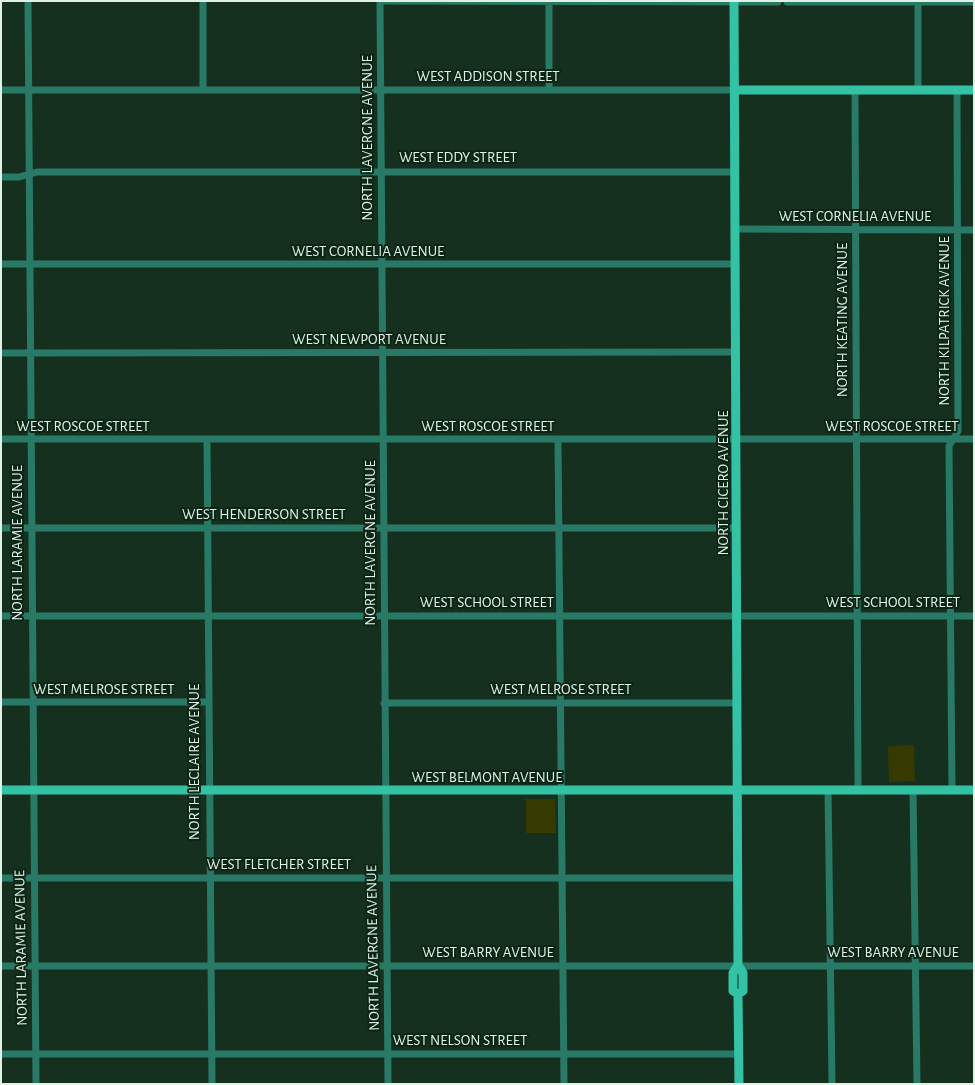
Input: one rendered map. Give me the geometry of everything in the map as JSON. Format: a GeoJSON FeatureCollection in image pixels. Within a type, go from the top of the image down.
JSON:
{"type":"FeatureCollection","features":[{"type":"Feature","properties":{"kind":"main road","name":"NORTH CICERO AVENUE"},"geometry":{"type":"LineString","coordinates":[[734,1],[737,878],[738,965],[743,973],[743,991],[738,994],[740,1084]]}},
{"type":"Feature","properties":{"kind":"main road","name":"WEST ADDISON STREET"},"geometry":{"type":"LineString","coordinates":[[735,90],[974,90]]}},
{"type":"Feature","properties":{"kind":"main road","name":"WEST BELMONT AVENUE"},"geometry":{"type":"LineString","coordinates":[[1,790],[974,790]]}},
{"type":"Feature","properties":{"kind":"street","name":"NORTH LARAMIE AVENUE"},"geometry":{"type":"LineString","coordinates":[[28,1],[31,616],[36,1084]]}},
{"type":"Feature","properties":{"kind":"street"},"geometry":{"type":"LineString","coordinates":[[203,1],[203,90]]}},
{"type":"Feature","properties":{"kind":"street"},"geometry":{"type":"LineString","coordinates":[[382,1],[778,2]]}},
{"type":"Feature","properties":{"kind":"street","name":"NORTH LAVERGNE AVENUE"},"geometry":{"type":"LineString","coordinates":[[382,1],[382,352],[388,1084]]}},
{"type":"Feature","properties":{"kind":"street"},"geometry":{"type":"LineString","coordinates":[[549,1],[549,90]]}},
{"type":"Feature","properties":{"kind":"street"},"geometry":{"type":"LineString","coordinates":[[787,2],[974,2]]}},
{"type":"Feature","properties":{"kind":"street"},"geometry":{"type":"LineString","coordinates":[[918,2],[918,90]]}},
{"type":"Feature","properties":{"kind":"street","name":"WEST ADDISON STREET"},"geometry":{"type":"LineString","coordinates":[[1,90],[735,90]]}},
{"type":"Feature","properties":{"kind":"street","name":"NORTH KEATING AVENUE"},"geometry":{"type":"LineString","coordinates":[[854,90],[858,790]]}},
{"type":"Feature","properties":{"kind":"street","name":"NORTH KILPATRICK AVENUE"},"geometry":{"type":"LineString","coordinates":[[952,790],[950,446],[958,432],[957,90]]}},
{"type":"Feature","properties":{"kind":"street","name":"WEST EDDY STREET"},"geometry":{"type":"LineString","coordinates":[[1,177],[37,172],[735,172]]}},
{"type":"Feature","properties":{"kind":"street","name":"WEST CORNELIA AVENUE"},"geometry":{"type":"LineString","coordinates":[[736,229],[974,230]]}},
{"type":"Feature","properties":{"kind":"street","name":"WEST CORNELIA AVENUE"},"geometry":{"type":"LineString","coordinates":[[1,264],[736,264]]}},
{"type":"Feature","properties":{"kind":"street","name":"WEST NEWPORT AVENUE"},"geometry":{"type":"LineString","coordinates":[[1,353],[736,352]]}},
{"type":"Feature","properties":{"kind":"street","name":"WEST ROSCOE STREET"},"geometry":{"type":"LineString","coordinates":[[1,439],[974,440]]}},
{"type":"Feature","properties":{"kind":"street","name":"NORTH LECLAIRE AVENUE"},"geometry":{"type":"LineString","coordinates":[[207,440],[208,790],[212,1084]]}},
{"type":"Feature","properties":{"kind":"street"},"geometry":{"type":"LineString","coordinates":[[558,440],[564,1084]]}},
{"type":"Feature","properties":{"kind":"street","name":"WEST HENDERSON STREET"},"geometry":{"type":"LineString","coordinates":[[1,528],[737,528]]}},
{"type":"Feature","properties":{"kind":"street","name":"WEST SCHOOL STREET"},"geometry":{"type":"LineString","coordinates":[[1,616],[974,616]]}},
{"type":"Feature","properties":{"kind":"street","name":"WEST MELROSE STREET"},"geometry":{"type":"LineString","coordinates":[[1,702],[208,702]]}},
{"type":"Feature","properties":{"kind":"street","name":"WEST MELROSE STREET"},"geometry":{"type":"LineString","coordinates":[[384,703],[737,703]]}},
{"type":"Feature","properties":{"kind":"street"},"geometry":{"type":"LineString","coordinates":[[828,790],[832,1084]]}},
{"type":"Feature","properties":{"kind":"street"},"geometry":{"type":"LineString","coordinates":[[913,790],[917,1084]]}},
{"type":"Feature","properties":{"kind":"street","name":"WEST FLETCHER STREET"},"geometry":{"type":"LineString","coordinates":[[1,878],[737,878]]}},
{"type":"Feature","properties":{"kind":"street","name":"WEST BARRY AVENUE"},"geometry":{"type":"LineString","coordinates":[[1,966],[974,966]]}},
{"type":"Feature","properties":{"kind":"street","name":"WEST NELSON STREET"},"geometry":{"type":"LineString","coordinates":[[1,1054],[739,1054]]}},
{"type":"Feature","properties":{"kind":"green space"},"geometry":{"type":"Polygon","coordinates":[[[914,745],[915,781],[889,782],[888,746],[914,745]]]}},
{"type":"Feature","properties":{"kind":"green space"},"geometry":{"type":"Polygon","coordinates":[[[526,799],[555,799],[556,833],[526,833],[526,799]]]}}]}
